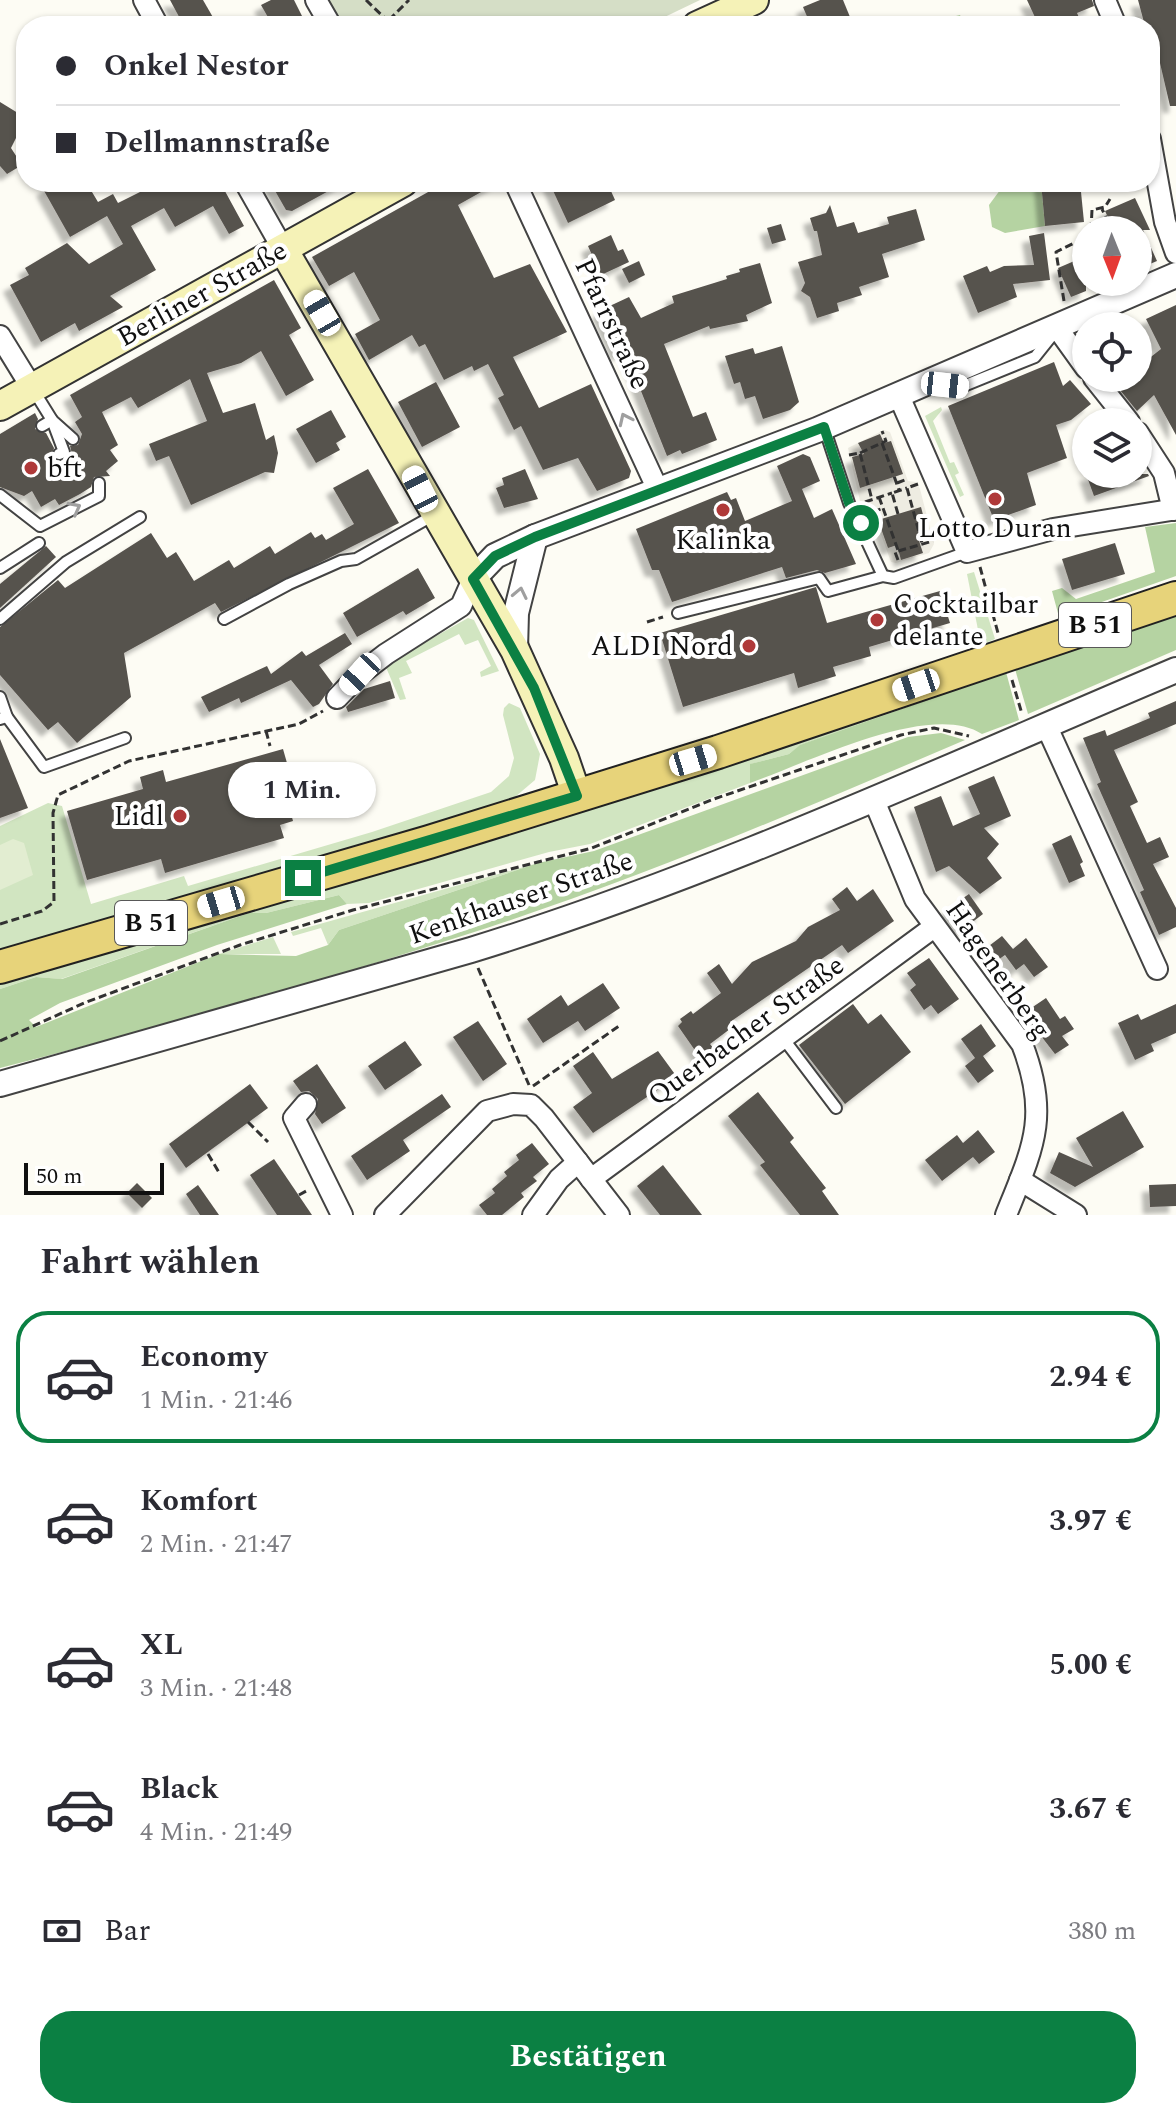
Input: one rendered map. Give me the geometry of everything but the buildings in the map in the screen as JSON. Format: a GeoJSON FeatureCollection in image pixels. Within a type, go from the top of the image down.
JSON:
{"type":"FeatureCollection","features":[{"type":"Feature","properties":{"kind":"main road"},"geometry":{"type":"LineString","coordinates":[[719,16],[754,0]]}},
{"type":"Feature","properties":{"kind":"main road","name":"Berliner Straße"},"geometry":{"type":"LineString","coordinates":[[0,406],[385,192]]}},
{"type":"Feature","properties":{"kind":"main road"},"geometry":{"type":"LineString","coordinates":[[283,249],[387,425],[434,515],[515,650],[564,758],[577,796]]}},
{"type":"Feature","properties":{"kind":"main road","name":"B 51"},"geometry":{"type":"LineString","coordinates":[[0,967],[577,796],[1176,598]]}},
{"type":"Feature","properties":{"kind":"street"},"geometry":{"type":"LineString","coordinates":[[251,192],[283,249]]}},
{"type":"Feature","properties":{"kind":"street","name":"Pfarrstraße"},"geometry":{"type":"LineString","coordinates":[[520,192],[658,490]]}},
{"type":"Feature","properties":{"kind":"street"},"geometry":{"type":"LineString","coordinates":[[1160,192],[1165,222],[1176,253]]}},
{"type":"Feature","properties":{"kind":"street"},"geometry":{"type":"LineString","coordinates":[[337,698],[360,674],[386,654],[461,606],[473,579],[495,556],[535,537],[829,425],[1176,275]]}},
{"type":"Feature","properties":{"kind":"street"},"geometry":{"type":"LineString","coordinates":[[1064,326],[1072,341]]}},
{"type":"Feature","properties":{"kind":"street"},"geometry":{"type":"LineString","coordinates":[[0,336],[32,388]]}},
{"type":"Feature","properties":{"kind":"street"},"geometry":{"type":"LineString","coordinates":[[1105,392],[1118,408]]}},
{"type":"Feature","properties":{"kind":"street"},"geometry":{"type":"LineString","coordinates":[[899,396],[967,552],[1065,527],[1175,510],[1164,473],[1152,455]]}},
{"type":"Feature","properties":{"kind":"street"},"geometry":{"type":"LineString","coordinates":[[515,650],[516,613],[535,537]]}},
{"type":"Feature","properties":{"kind":"street","name":"Kenkhauser Straße"},"geometry":{"type":"LineString","coordinates":[[0,1084],[471,950],[708,864],[1176,670]]}},
{"type":"Feature","properties":{"kind":"street"},"geometry":{"type":"LineString","coordinates":[[1037,728],[1157,969]]}},
{"type":"Feature","properties":{"kind":"street","name":"Hagenerberg"},"geometry":{"type":"LineString","coordinates":[[873,798],[915,899],[1022,1044],[1032,1071],[1037,1131],[1006,1215]]}},
{"type":"Feature","properties":{"kind":"street","name":"Querbacher Straße"},"geometry":{"type":"LineString","coordinates":[[591,1179],[934,927]]}},
{"type":"Feature","properties":{"kind":"street"},"geometry":{"type":"LineString","coordinates":[[385,1215],[487,1111],[530,1096],[619,1215]]}},
{"type":"Feature","properties":{"kind":"street"},"geometry":{"type":"LineString","coordinates":[[306,1104],[294,1118],[342,1215]]}},
{"type":"Feature","properties":{"kind":"street"},"geometry":{"type":"LineString","coordinates":[[533,1215],[559,1179],[578,1162]]}},
{"type":"Feature","properties":{"kind":"street"},"geometry":{"type":"LineString","coordinates":[[1020,1180],[1076,1215]]}},
{"type":"Feature","properties":{"kind":"lane"},"geometry":{"type":"LineString","coordinates":[[883,576],[849,503],[829,425],[853,403],[875,393],[906,381],[928,384]]}},
{"type":"Feature","properties":{"kind":"lane"},"geometry":{"type":"LineString","coordinates":[[32,388],[53,438],[64,452],[59,454]]}},
{"type":"Feature","properties":{"kind":"lane"},"geometry":{"type":"LineString","coordinates":[[47,423],[73,439]]}},
{"type":"Feature","properties":{"kind":"lane"},"geometry":{"type":"LineString","coordinates":[[0,495],[40,526],[99,496],[99,483]]}},
{"type":"Feature","properties":{"kind":"lane"},"geometry":{"type":"LineString","coordinates":[[224,619],[289,584],[341,561],[356,559],[434,515]]}},
{"type":"Feature","properties":{"kind":"lane"},"geometry":{"type":"LineString","coordinates":[[0,619],[66,562],[140,517]]}},
{"type":"Feature","properties":{"kind":"lane"},"geometry":{"type":"LineString","coordinates":[[0,568],[39,543]]}},
{"type":"Feature","properties":{"kind":"lane"},"geometry":{"type":"LineString","coordinates":[[678,613],[819,578],[828,591],[883,576],[904,576],[967,552]]}},
{"type":"Feature","properties":{"kind":"lane"},"geometry":{"type":"LineString","coordinates":[[0,697],[4,718],[44,767],[125,738]]}},
{"type":"Feature","properties":{"kind":"lane"},"geometry":{"type":"LineString","coordinates":[[783,1038],[836,1108]]}},
{"type":"Feature","properties":{"kind":"path"},"geometry":{"type":"LineString","coordinates":[[366,0],[383,16]]}},
{"type":"Feature","properties":{"kind":"path"},"geometry":{"type":"LineString","coordinates":[[393,16],[409,0]]}},
{"type":"Feature","properties":{"kind":"path"},"geometry":{"type":"LineString","coordinates":[[1092,216],[1092,210],[1102,208],[1110,199]]}},
{"type":"Feature","properties":{"kind":"path"},"geometry":{"type":"LineString","coordinates":[[1102,208],[1106,216]]}},
{"type":"Feature","properties":{"kind":"path"},"geometry":{"type":"LineString","coordinates":[[1064,326],[1056,252],[1072,244]]}},
{"type":"Feature","properties":{"kind":"path"},"geometry":{"type":"LineString","coordinates":[[882,431],[899,490]]}},
{"type":"Feature","properties":{"kind":"path"},"geometry":{"type":"LineString","coordinates":[[849,455],[884,442]]}},
{"type":"Feature","properties":{"kind":"path"},"geometry":{"type":"LineString","coordinates":[[859,452],[872,500]]}},
{"type":"Feature","properties":{"kind":"path"},"geometry":{"type":"LineString","coordinates":[[898,481],[907,479]]}},
{"type":"Feature","properties":{"kind":"path"},"geometry":{"type":"LineString","coordinates":[[861,503],[917,484]]}},
{"type":"Feature","properties":{"kind":"path"},"geometry":{"type":"LineString","coordinates":[[907,488],[922,543]]}},
{"type":"Feature","properties":{"kind":"path"},"geometry":{"type":"LineString","coordinates":[[892,493],[898,514]]}},
{"type":"Feature","properties":{"kind":"path"},"geometry":{"type":"LineString","coordinates":[[868,496],[872,500]]}},
{"type":"Feature","properties":{"kind":"path"},"geometry":{"type":"LineString","coordinates":[[879,497],[899,562]]}},
{"type":"Feature","properties":{"kind":"path"},"geometry":{"type":"LineString","coordinates":[[873,512],[882,510]]}},
{"type":"Feature","properties":{"kind":"path"},"geometry":{"type":"LineString","coordinates":[[897,550],[933,541]]}},
{"type":"Feature","properties":{"kind":"path"},"geometry":{"type":"LineString","coordinates":[[994,543],[998,560],[980,566],[1005,655],[1037,728]]}},
{"type":"Feature","properties":{"kind":"path"},"geometry":{"type":"LineString","coordinates":[[647,622],[662,617]]}},
{"type":"Feature","properties":{"kind":"path"},"geometry":{"type":"LineString","coordinates":[[0,924],[42,911],[54,902],[53,813],[58,795],[129,761],[315,718],[337,698]]}},
{"type":"Feature","properties":{"kind":"path"},"geometry":{"type":"LineString","coordinates":[[0,1041],[96,998],[226,950],[353,910],[592,848],[693,811],[714,799],[901,735],[922,729],[956,731],[972,739],[979,753]]}},
{"type":"Feature","properties":{"kind":"path"},"geometry":{"type":"LineString","coordinates":[[266,731],[270,746]]}},
{"type":"Feature","properties":{"kind":"path"},"geometry":{"type":"LineString","coordinates":[[471,950],[490,1002],[528,1078],[530,1096]]}},
{"type":"Feature","properties":{"kind":"path"},"geometry":{"type":"LineString","coordinates":[[530,1096],[619,1026]]}},
{"type":"Feature","properties":{"kind":"path"},"geometry":{"type":"LineString","coordinates":[[248,1122],[268,1142]]}},
{"type":"Feature","properties":{"kind":"path"},"geometry":{"type":"LineString","coordinates":[[208,1154],[220,1174]]}},
{"type":"Feature","properties":{"kind":"green space"},"geometry":{"type":"Polygon","coordinates":[[[327,0],[700,0],[667,16],[336,16],[327,0]]]}},
{"type":"Feature","properties":{"kind":"green space"},"geometry":{"type":"Polygon","coordinates":[[[999,192],[1042,192],[1045,226],[1005,233],[992,227],[989,205],[999,192]]]}},
{"type":"Feature","properties":{"kind":"green space"},"geometry":{"type":"Polygon","coordinates":[[[941,407],[933,421],[950,463],[954,462],[959,473],[955,475],[964,495],[960,497],[925,416],[941,407]]]}},
{"type":"Feature","properties":{"kind":"green space"},"geometry":{"type":"Polygon","coordinates":[[[1176,523],[1176,576],[1059,617],[1052,591],[1062,588],[1076,599],[1155,572],[1145,527],[1176,523]]]}},
{"type":"Feature","properties":{"kind":"green space"},"geometry":{"type":"Polygon","coordinates":[[[974,572],[995,639],[981,645],[967,574],[974,572]]]}},
{"type":"Feature","properties":{"kind":"green space"},"geometry":{"type":"Polygon","coordinates":[[[1176,616],[1176,650],[1028,714],[1015,669],[1176,616]]]}},
{"type":"Feature","properties":{"kind":"green space"},"geometry":{"type":"Polygon","coordinates":[[[468,618],[474,620],[499,671],[481,677],[480,672],[491,666],[478,640],[465,645],[459,634],[406,661],[412,673],[399,678],[406,699],[400,700],[385,665],[468,618]]]}},
{"type":"Feature","properties":{"kind":"green space"},"geometry":{"type":"Polygon","coordinates":[[[1006,672],[1019,720],[982,734],[959,726],[932,725],[900,730],[834,750],[750,783],[750,764],[789,754],[800,745],[1006,672]]]}},
{"type":"Feature","properties":{"kind":"green space"},"geometry":{"type":"Polygon","coordinates":[[[1000,674],[801,745],[789,754],[751,764],[750,783],[590,844],[549,852],[369,903],[347,904],[339,895],[266,913],[249,913],[61,979],[36,977],[0,989],[0,979],[552,821],[1000,674]]]}},
{"type":"Feature","properties":{"kind":"green space"},"geometry":{"type":"Polygon","coordinates":[[[509,703],[520,708],[540,754],[535,780],[515,797],[362,848],[0,955],[0,826],[48,803],[62,806],[91,904],[184,876],[188,886],[372,832],[491,792],[509,776],[514,758],[503,715],[509,703]]]}},
{"type":"Feature","properties":{"kind":"green space"},"geometry":{"type":"Polygon","coordinates":[[[941,733],[965,740],[780,818],[592,892],[349,971],[0,1068],[0,989],[36,977],[62,979],[249,913],[266,913],[339,895],[347,904],[217,945],[60,1003],[29,1020],[36,1027],[219,954],[296,956],[328,945],[339,930],[538,863],[594,851],[908,737],[941,733]]]}},
{"type":"Feature","properties":{"kind":"green space"},"geometry":{"type":"Polygon","coordinates":[[[13,839],[24,843],[33,875],[0,890],[0,845],[13,839]]]}},
{"type":"Feature","properties":{"kind":"green space"},"geometry":{"type":"Polygon","coordinates":[[[538,863],[339,930],[328,945],[321,928],[293,936],[291,932],[538,863]]]}},
{"type":"Feature","properties":{"kind":"green space"},"geometry":{"type":"Polygon","coordinates":[[[273,937],[281,954],[219,954],[273,937]]]}},
{"type":"Feature","properties":{"kind":"shaded area"},"geometry":{"type":"Polygon","coordinates":[[[884,430],[890,432],[908,481],[916,482],[920,489],[934,544],[929,553],[896,563],[891,562],[872,510],[864,509],[860,501],[848,448],[884,430]]]}},
{"type":"Feature","properties":{"kind":"place","name":"bft"},"geometry":{"type":"Point","coordinates":[31,468]}},
{"type":"Feature","properties":{"kind":"place","name":"Lotto Duran"},"geometry":{"type":"Point","coordinates":[995,499]}},
{"type":"Feature","properties":{"kind":"place","name":"Kalinka"},"geometry":{"type":"Point","coordinates":[723,510]}},
{"type":"Feature","properties":{"kind":"place","name":"Cocktailbar delante"},"geometry":{"type":"Point","coordinates":[877,620]}},
{"type":"Feature","properties":{"kind":"place","name":"ALDI Nord"},"geometry":{"type":"Point","coordinates":[749,646]}},
{"type":"Feature","properties":{"kind":"place","name":"Lidl"},"geometry":{"type":"Point","coordinates":[180,816]}},
{"type":"Feature","properties":{"kind":"route"},"geometry":{"type":"LineString","coordinates":[[303,878],[577,796],[534,688],[473,579],[495,556],[535,537],[824,427],[849,503],[861,523]]}}]}
